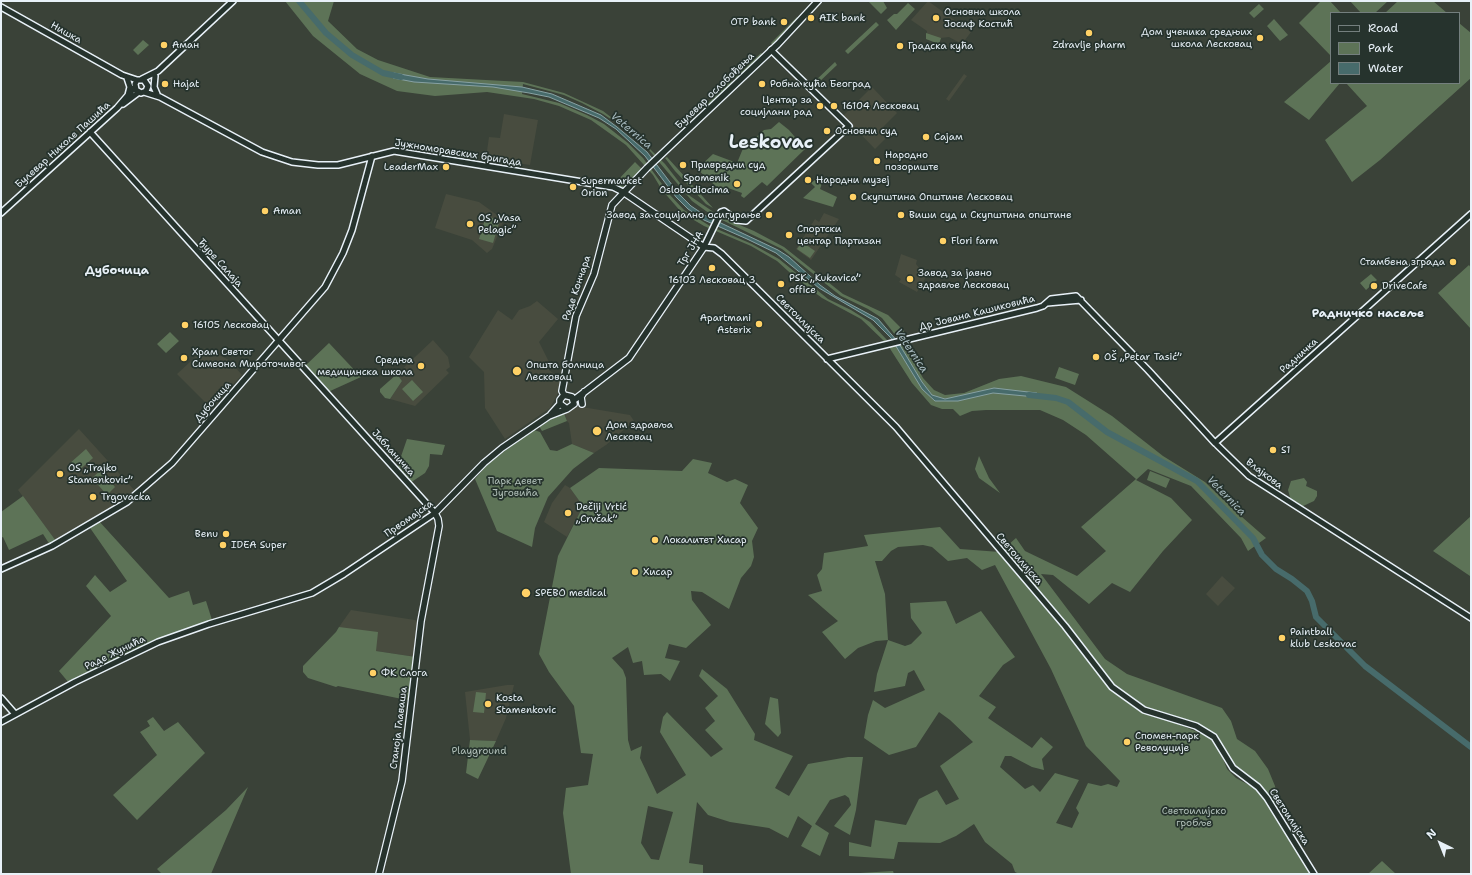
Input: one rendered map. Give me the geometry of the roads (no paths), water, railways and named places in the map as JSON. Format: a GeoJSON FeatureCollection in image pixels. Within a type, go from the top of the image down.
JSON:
{"type":"FeatureCollection","features":[{"type":"Feature","properties":{"kind":"main road","name":"Булевар ослобођења"},"geometry":{"type":"LineString","coordinates":[[623,192],[772,50],[818,1]]}},
{"type":"Feature","properties":{"kind":"main road","name":"Јужноморавских бригада"},"geometry":{"type":"LineString","coordinates":[[623,192],[704,248]]}},
{"type":"Feature","properties":{"kind":"main road","name":"Раде Кончара"},"geometry":{"type":"LineString","coordinates":[[564,395],[562,390],[576,316],[594,274],[608,215],[612,206],[623,192]]}},
{"type":"Feature","properties":{"kind":"main road","name":"Трг ЈНА"},"geometry":{"type":"LineString","coordinates":[[574,400],[629,358],[704,248]]}},
{"type":"Feature","properties":{"kind":"main road"},"geometry":{"type":"LineString","coordinates":[[582,404],[581,397],[584,392]]}},
{"type":"Feature","properties":{"kind":"main road"},"geometry":{"type":"LineString","coordinates":[[549,416],[560,404],[560,400],[564,395],[570,396],[574,400],[572,406],[567,409],[560,404]]}},
{"type":"Feature","properties":{"kind":"main road","name":"Првомајска"},"geometry":{"type":"LineString","coordinates":[[436,513],[491,456],[549,416],[567,409]]}},
{"type":"Feature","properties":{"kind":"main road","name":"Станоја Главаша"},"geometry":{"type":"LineString","coordinates":[[379,874],[402,781],[421,621],[439,526],[436,513]]}},
{"type":"Feature","properties":{"kind":"street","name":"Булевар Николе Пашића"},"geometry":{"type":"LineString","coordinates":[[1,213],[117,108],[137,83],[158,71],[234,1]]}},
{"type":"Feature","properties":{"kind":"street","name":"Нишка"},"geometry":{"type":"LineString","coordinates":[[1,7],[137,83]]}},
{"type":"Feature","properties":{"kind":"street","name":"Трг ЈНА"},"geometry":{"type":"LineString","coordinates":[[704,248],[720,214],[724,211],[736,220],[746,220],[849,126],[772,50]]}},
{"type":"Feature","properties":{"kind":"street","name":"Булевар Николе Пашића"},"geometry":{"type":"LineString","coordinates":[[142,92],[156,76],[158,71]]}},
{"type":"Feature","properties":{"kind":"street"},"geometry":{"type":"LineString","coordinates":[[156,76],[154,87],[158,95]]}},
{"type":"Feature","properties":{"kind":"street"},"geometry":{"type":"LineString","coordinates":[[124,77],[130,87],[128,96]]}},
{"type":"Feature","properties":{"kind":"street"},"geometry":{"type":"LineString","coordinates":[[117,108],[142,92],[137,83]]}},
{"type":"Feature","properties":{"kind":"street","name":"Јужноморавских бригада"},"geometry":{"type":"LineString","coordinates":[[137,83],[148,85],[158,95],[262,152],[292,162],[329,166],[391,151],[613,187],[623,192]]}},
{"type":"Feature","properties":{"kind":"street","name":"Јужноморавских бригада"},"geometry":{"type":"LineString","coordinates":[[142,92],[158,95]]}},
{"type":"Feature","properties":{"kind":"street","name":"Ђуре Салаја"},"geometry":{"type":"LineString","coordinates":[[90,132],[337,405]]}},
{"type":"Feature","properties":{"kind":"street","name":"Дубочица"},"geometry":{"type":"LineString","coordinates":[[1,569],[56,544],[138,494],[172,463],[278,340],[319,295],[343,253],[352,230],[372,156]]}},
{"type":"Feature","properties":{"kind":"street","name":"Радничка"},"geometry":{"type":"LineString","coordinates":[[1215,443],[1471,214]]}},
{"type":"Feature","properties":{"kind":"street","name":"Светоилијска"},"geometry":{"type":"LineString","coordinates":[[704,248],[714,248],[722,254],[896,427],[1065,626],[1112,686],[1144,710],[1154,715],[1196,726],[1214,737],[1233,768],[1258,787],[1267,798],[1314,874]]}},
{"type":"Feature","properties":{"kind":"street","name":"Др Јована Кашиковића"},"geometry":{"type":"LineString","coordinates":[[827,359],[1037,308],[1047,303],[1051,299],[1075,296],[1081,300]]}},
{"type":"Feature","properties":{"kind":"street","name":"Влајкова"},"geometry":{"type":"LineString","coordinates":[[1081,300],[1171,394],[1215,443],[1249,476],[1471,618]]}},
{"type":"Feature","properties":{"kind":"street","name":"Јабланичка"},"geometry":{"type":"LineString","coordinates":[[337,405],[436,513]]}},
{"type":"Feature","properties":{"kind":"street","name":"Првомајска"},"geometry":{"type":"LineString","coordinates":[[244,614],[316,591],[436,513]]}},
{"type":"Feature","properties":{"kind":"street","name":"Раде Жунића"},"geometry":{"type":"LineString","coordinates":[[1,722],[88,676],[152,645],[179,634],[244,614]]}},
{"type":"Feature","properties":{"kind":"street"},"geometry":{"type":"LineString","coordinates":[[1,698],[15,714]]}},
{"type":"Feature","properties":{"kind":"water"},"geometry":{"type":"Polygon","coordinates":[[[394,73],[428,79],[522,87],[552,94],[601,115],[647,152],[679,194],[691,206],[706,216],[778,250],[789,257],[820,285],[835,296],[878,319],[898,342],[922,382],[932,395],[945,399],[994,388],[1037,393],[1036,397],[993,393],[958,401],[935,401],[922,389],[891,338],[873,320],[819,288],[776,253],[704,220],[688,209],[676,197],[645,156],[616,129],[599,118],[549,97],[493,87],[414,82],[393,78],[394,73]]]}},
{"type":"Feature","properties":{"kind":"waterway","name":"Veternica"},"geometry":{"type":"LineString","coordinates":[[299,1],[326,33],[352,55],[383,73],[401,77]]}},
{"type":"Feature","properties":{"kind":"waterway","name":"Veternica"},"geometry":{"type":"LineString","coordinates":[[1029,395],[1056,398],[1068,402],[1107,432],[1197,481],[1253,538],[1262,555],[1276,569],[1307,591],[1312,601],[1316,617],[1365,666],[1471,747]]}},
{"type":"Feature","properties":{"kind":"place","name":"AIK bank"},"geometry":{"type":"Point","coordinates":[811,18]}},
{"type":"Feature","properties":{"kind":"place","name":"Основна школа Јосиф Костић"},"geometry":{"type":"Point","coordinates":[936,18]}},
{"type":"Feature","properties":{"kind":"place","name":"OTP bank"},"geometry":{"type":"Point","coordinates":[784,22]}},
{"type":"Feature","properties":{"kind":"place","name":"Zdravlje pharm"},"geometry":{"type":"Point","coordinates":[1089,33]}},
{"type":"Feature","properties":{"kind":"place","name":"Дом ученика средњих школа Лесковац"},"geometry":{"type":"Point","coordinates":[1260,38]}},
{"type":"Feature","properties":{"kind":"place","name":"Аман"},"geometry":{"type":"Point","coordinates":[164,45]}},
{"type":"Feature","properties":{"kind":"place","name":"Градска кућа"},"geometry":{"type":"Point","coordinates":[900,46]}},
{"type":"Feature","properties":{"kind":"place","name":"Hajat"},"geometry":{"type":"Point","coordinates":[165,84]}},
{"type":"Feature","properties":{"kind":"place","name":"Робна кућа Београд"},"geometry":{"type":"Point","coordinates":[762,84]}},
{"type":"Feature","properties":{"kind":"place","name":"Центар за социјлани рад"},"geometry":{"type":"Point","coordinates":[820,106]}},
{"type":"Feature","properties":{"kind":"place","name":"16104 Лесковац"},"geometry":{"type":"Point","coordinates":[834,106]}},
{"type":"Feature","properties":{"kind":"place","name":"Основни суд"},"geometry":{"type":"Point","coordinates":[827,131]}},
{"type":"Feature","properties":{"kind":"place","name":"Сајам"},"geometry":{"type":"Point","coordinates":[926,137]}},
{"type":"Feature","properties":{"kind":"place","name":"Народно позориште"},"geometry":{"type":"Point","coordinates":[877,161]}},
{"type":"Feature","properties":{"kind":"place","name":"Привредни суд"},"geometry":{"type":"Point","coordinates":[683,165]}},
{"type":"Feature","properties":{"kind":"place","name":"LeaderMax"},"geometry":{"type":"Point","coordinates":[446,167]}},
{"type":"Feature","properties":{"kind":"place","name":"Народни музеј"},"geometry":{"type":"Point","coordinates":[808,180]}},
{"type":"Feature","properties":{"kind":"place","name":"Spomenik Oslobodiocima"},"geometry":{"type":"Point","coordinates":[737,184]}},
{"type":"Feature","properties":{"kind":"place","name":"Supermarket Orion"},"geometry":{"type":"Point","coordinates":[573,187]}},
{"type":"Feature","properties":{"kind":"place","name":"Скупштина Општине Лесковац"},"geometry":{"type":"Point","coordinates":[853,197]}},
{"type":"Feature","properties":{"kind":"place","name":"Aman"},"geometry":{"type":"Point","coordinates":[265,211]}},
{"type":"Feature","properties":{"kind":"place","name":"Завод за социјално осигурање"},"geometry":{"type":"Point","coordinates":[769,215]}},
{"type":"Feature","properties":{"kind":"place","name":"Виши суд и Скупштина општине"},"geometry":{"type":"Point","coordinates":[901,215]}},
{"type":"Feature","properties":{"kind":"place","name":"OS „Vasa Pelagic”"},"geometry":{"type":"Point","coordinates":[470,224]}},
{"type":"Feature","properties":{"kind":"place","name":"Спортски центар Партизан"},"geometry":{"type":"Point","coordinates":[789,235]}},
{"type":"Feature","properties":{"kind":"place","name":"Flori farm"},"geometry":{"type":"Point","coordinates":[943,241]}},
{"type":"Feature","properties":{"kind":"place","name":"Стамбена зграда"},"geometry":{"type":"Point","coordinates":[1453,262]}},
{"type":"Feature","properties":{"kind":"place","name":"16103 Лесковац 3"},"geometry":{"type":"Point","coordinates":[712,268]}},
{"type":"Feature","properties":{"kind":"place","name":"Завод за јавно здравље Лесковац"},"geometry":{"type":"Point","coordinates":[910,279]}},
{"type":"Feature","properties":{"kind":"place","name":"PSK „Kukavica” office"},"geometry":{"type":"Point","coordinates":[781,284]}},
{"type":"Feature","properties":{"kind":"place","name":"DriveCafe"},"geometry":{"type":"Point","coordinates":[1374,286]}},
{"type":"Feature","properties":{"kind":"place","name":"Apartmani Asterix"},"geometry":{"type":"Point","coordinates":[759,324]}},
{"type":"Feature","properties":{"kind":"place","name":"16105 Лесковац"},"geometry":{"type":"Point","coordinates":[185,325]}},
{"type":"Feature","properties":{"kind":"place","name":"OŠ „Petar Tasić”"},"geometry":{"type":"Point","coordinates":[1096,357]}},
{"type":"Feature","properties":{"kind":"place","name":"Храм Светог Симеона Мироточивог"},"geometry":{"type":"Point","coordinates":[184,358]}},
{"type":"Feature","properties":{"kind":"place","name":"Средња медицинска школа"},"geometry":{"type":"Point","coordinates":[421,366]}},
{"type":"Feature","properties":{"kind":"place","name":"Општа болница Лесковац"},"geometry":{"type":"Point","coordinates":[517,371]}},
{"type":"Feature","properties":{"kind":"place","name":"Дом здравља Лесковац"},"geometry":{"type":"Point","coordinates":[597,431]}},
{"type":"Feature","properties":{"kind":"place","name":"S1"},"geometry":{"type":"Point","coordinates":[1273,450]}},
{"type":"Feature","properties":{"kind":"place","name":"OS „Trajko Stamenkovic”"},"geometry":{"type":"Point","coordinates":[60,474]}},
{"type":"Feature","properties":{"kind":"place","name":"Trgovacka"},"geometry":{"type":"Point","coordinates":[93,497]}},
{"type":"Feature","properties":{"kind":"place","name":"Dečiji Vrtić „Crvčak”"},"geometry":{"type":"Point","coordinates":[568,513]}},
{"type":"Feature","properties":{"kind":"place","name":"Benu"},"geometry":{"type":"Point","coordinates":[226,534]}},
{"type":"Feature","properties":{"kind":"place","name":"Локалитет Хисар"},"geometry":{"type":"Point","coordinates":[655,540]}},
{"type":"Feature","properties":{"kind":"place","name":"IDEA Super"},"geometry":{"type":"Point","coordinates":[223,545]}},
{"type":"Feature","properties":{"kind":"place","name":"Хисар"},"geometry":{"type":"Point","coordinates":[635,572]}},
{"type":"Feature","properties":{"kind":"place","name":"SPEBO medical"},"geometry":{"type":"Point","coordinates":[526,593]}},
{"type":"Feature","properties":{"kind":"place","name":"Paintball klub Leskovac"},"geometry":{"type":"Point","coordinates":[1282,638]}},
{"type":"Feature","properties":{"kind":"place","name":"ФК Слога"},"geometry":{"type":"Point","coordinates":[373,673]}},
{"type":"Feature","properties":{"kind":"place","name":"Kosta Stamenkovic"},"geometry":{"type":"Point","coordinates":[488,704]}},
{"type":"Feature","properties":{"kind":"place","name":"Спомен-парк Револуције"},"geometry":{"type":"Point","coordinates":[1127,742]}},
{"type":"Feature","properties":{"kind":"district","name":"Leskovac"},"geometry":{"type":"Point","coordinates":[771,143]}},
{"type":"Feature","properties":{"kind":"district","name":"Дубочица"},"geometry":{"type":"Point","coordinates":[117,271]}},
{"type":"Feature","properties":{"kind":"district","name":"Радничко насеље"},"geometry":{"type":"Point","coordinates":[1368,314]}},
{"type":"Feature","properties":{"kind":"park label","name":"Парк девет Југовића"},"geometry":{"type":"Point","coordinates":[515,486]}},
{"type":"Feature","properties":{"kind":"park label","name":"Playground"},"geometry":{"type":"Point","coordinates":[479,751]}},
{"type":"Feature","properties":{"kind":"park label","name":"Светоилијско гробље"},"geometry":{"type":"Point","coordinates":[1194,816]}}]}
